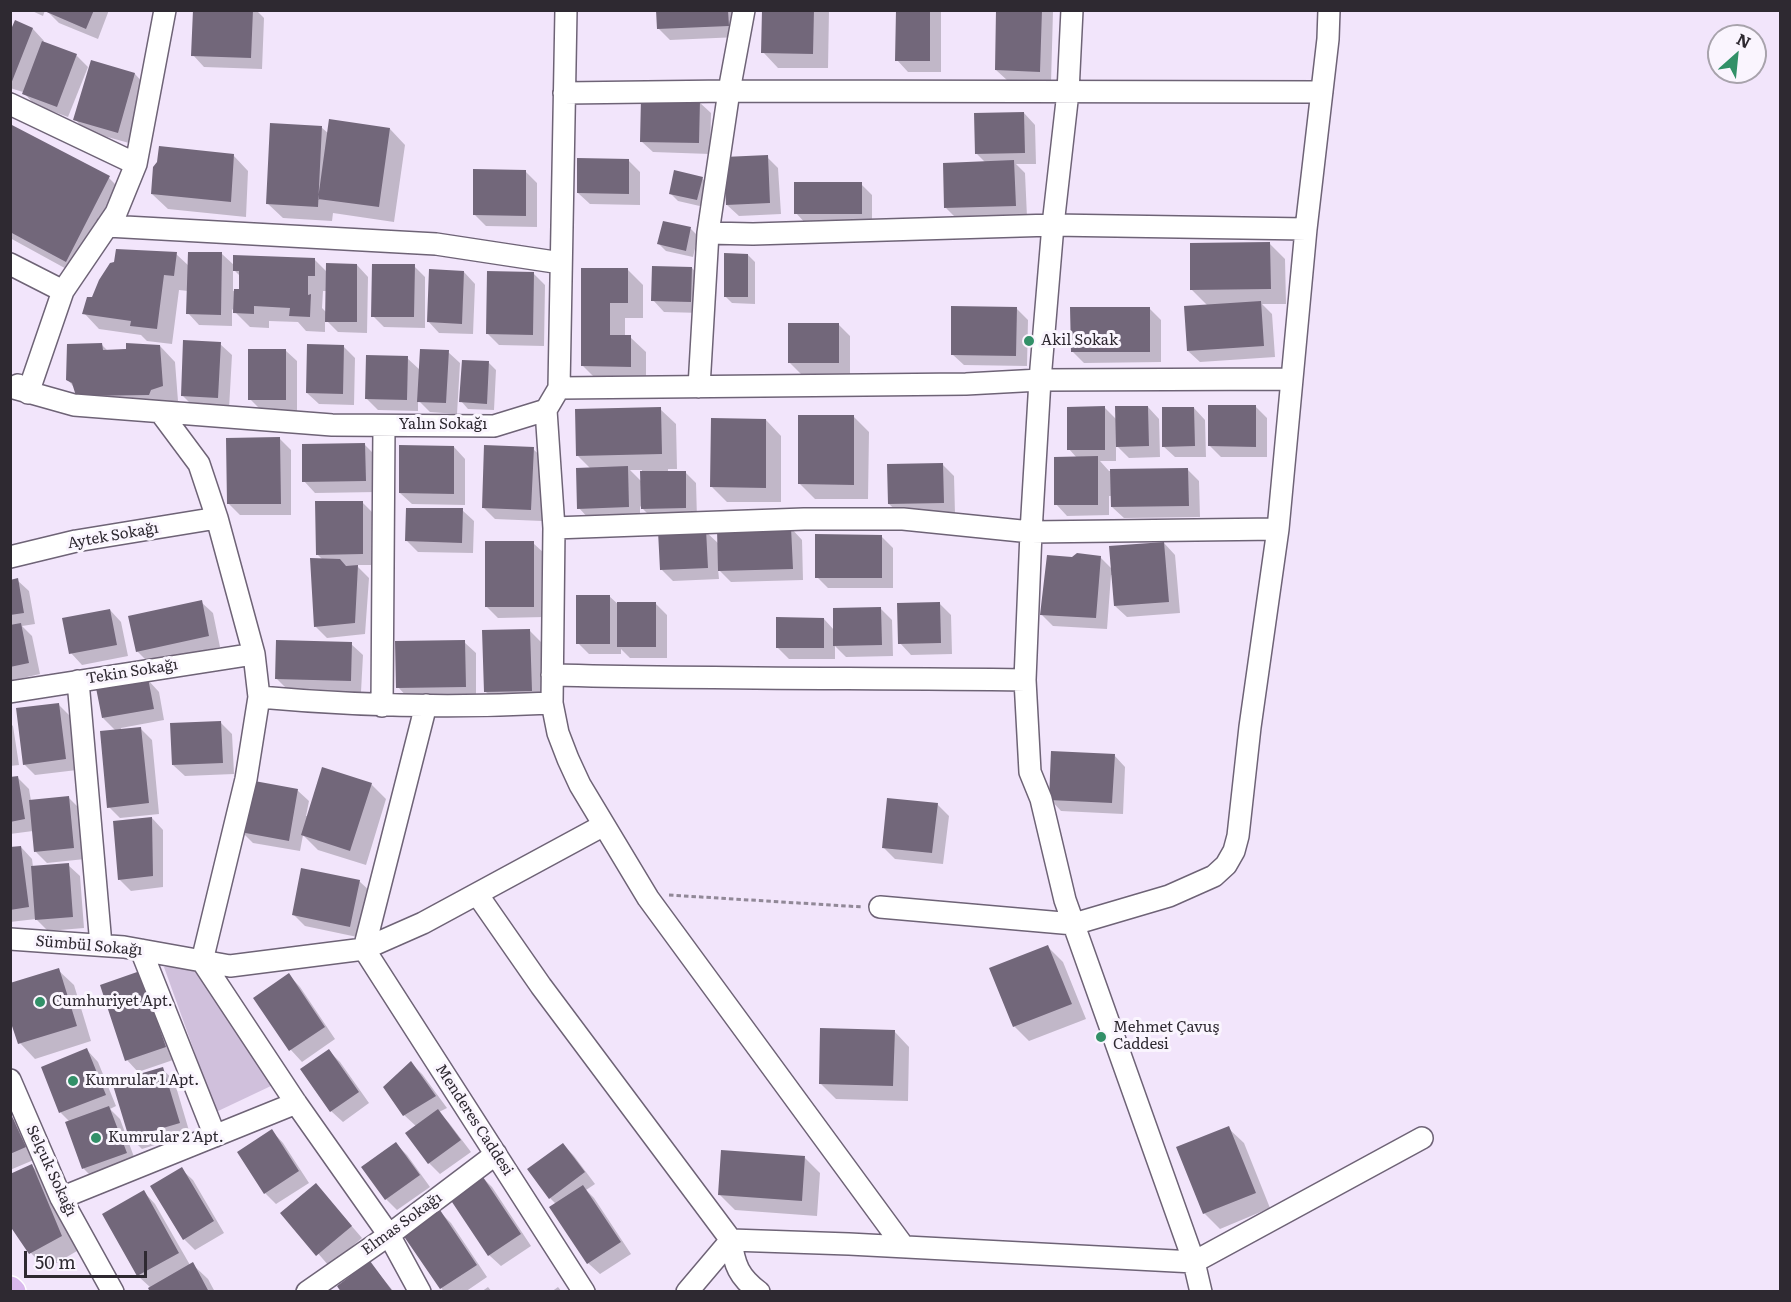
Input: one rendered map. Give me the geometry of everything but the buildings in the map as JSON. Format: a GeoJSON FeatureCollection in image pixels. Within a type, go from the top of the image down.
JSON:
{"type":"FeatureCollection","features":[{"type":"Feature","properties":{"kind":"street"},"geometry":{"type":"LineString","coordinates":[[10,379],[19,390],[63,291],[116,213],[136,164],[165,10]]}},
{"type":"Feature","properties":{"kind":"street"},"geometry":{"type":"LineString","coordinates":[[566,10],[559,388],[546,410],[554,528],[552,703],[558,733],[580,785],[648,898],[904,1246]]}},
{"type":"Feature","properties":{"kind":"street"},"geometry":{"type":"LineString","coordinates":[[699,387],[708,233],[729,90],[744,10]]}},
{"type":"Feature","properties":{"kind":"street"},"geometry":{"type":"LineString","coordinates":[[1072,10],[1068,92],[1053,225],[1030,532],[1025,680],[1030,772],[1041,799],[1065,900],[1194,1262],[1201,1292]]}},
{"type":"Feature","properties":{"kind":"street"},"geometry":{"type":"LineString","coordinates":[[880,907],[1074,924],[1168,896],[1214,876],[1226,865],[1234,851],[1238,837],[1250,728],[1278,529],[1329,10]]}},
{"type":"Feature","properties":{"kind":"street"},"geometry":{"type":"LineString","coordinates":[[564,93],[729,90],[1322,92]]}},
{"type":"Feature","properties":{"kind":"street"},"geometry":{"type":"LineString","coordinates":[[10,104],[136,164]]}},
{"type":"Feature","properties":{"kind":"street"},"geometry":{"type":"LineString","coordinates":[[708,233],[753,234],[1053,225],[1306,229]]}},
{"type":"Feature","properties":{"kind":"street"},"geometry":{"type":"LineString","coordinates":[[107,226],[436,244],[561,263]]}},
{"type":"Feature","properties":{"kind":"street"},"geometry":{"type":"LineString","coordinates":[[10,264],[63,291]]}},
{"type":"Feature","properties":{"kind":"street"},"geometry":{"type":"LineString","coordinates":[[559,388],[966,384],[1040,380],[1292,379]]}},
{"type":"Feature","properties":{"kind":"street","name":"Yalın Sokağı"},"geometry":{"type":"LineString","coordinates":[[19,390],[74,405],[332,426],[494,426],[546,410]]}},
{"type":"Feature","properties":{"kind":"street"},"geometry":{"type":"LineString","coordinates":[[161,413],[199,464],[217,518],[254,654],[259,698],[246,779],[202,961],[296,1103],[389,1235],[420,1292]]}},
{"type":"Feature","properties":{"kind":"street"},"geometry":{"type":"LineString","coordinates":[[382,706],[384,426]]}},
{"type":"Feature","properties":{"kind":"street","name":"Aytek Sokağı"},"geometry":{"type":"LineString","coordinates":[[10,556],[76,541],[217,518]]}},
{"type":"Feature","properties":{"kind":"street"},"geometry":{"type":"LineString","coordinates":[[554,528],[804,519],[903,519],[1030,532],[1278,529]]}},
{"type":"Feature","properties":{"kind":"street","name":"Tekin Sokağı"},"geometry":{"type":"LineString","coordinates":[[10,692],[254,654]]}},
{"type":"Feature","properties":{"kind":"street"},"geometry":{"type":"LineString","coordinates":[[552,675],[704,679],[1025,680]]}},
{"type":"Feature","properties":{"kind":"street"},"geometry":{"type":"LineString","coordinates":[[78,681],[101,945]]}},
{"type":"Feature","properties":{"kind":"street"},"geometry":{"type":"LineString","coordinates":[[259,698],[382,706],[552,703]]}},
{"type":"Feature","properties":{"kind":"street"},"geometry":{"type":"LineString","coordinates":[[364,949],[426,705]]}},
{"type":"Feature","properties":{"kind":"street","name":"Sümbül Sokağı"},"geometry":{"type":"LineString","coordinates":[[10,939],[124,947],[230,966],[364,949],[423,923],[604,825]]}},
{"type":"Feature","properties":{"kind":"street"},"geometry":{"type":"LineString","coordinates":[[477,894],[541,986],[731,1240],[734,1261],[740,1273],[759,1292]]}},
{"type":"Feature","properties":{"kind":"street","name":"Menderes Caddesi"},"geometry":{"type":"LineString","coordinates":[[364,949],[584,1292]]}},
{"type":"Feature","properties":{"kind":"street"},"geometry":{"type":"LineString","coordinates":[[141,950],[215,1136]]}},
{"type":"Feature","properties":{"kind":"street","name":"Selçuk Sokağı"},"geometry":{"type":"LineString","coordinates":[[10,1080],[61,1198],[112,1292]]}},
{"type":"Feature","properties":{"kind":"street"},"geometry":{"type":"LineString","coordinates":[[61,1198],[296,1103]]}},
{"type":"Feature","properties":{"kind":"street"},"geometry":{"type":"LineString","coordinates":[[731,1240],[904,1246],[1194,1262],[1422,1138]]}},
{"type":"Feature","properties":{"kind":"street","name":"Elmas Sokağı"},"geometry":{"type":"LineString","coordinates":[[307,1292],[389,1235],[496,1154]]}},
{"type":"Feature","properties":{"kind":"street"},"geometry":{"type":"LineString","coordinates":[[687,1292],[731,1240]]}},
{"type":"Feature","properties":{"kind":"path"},"geometry":{"type":"LineString","coordinates":[[648,898],[663,895],[880,907]]}},
{"type":"Feature","properties":{"kind":"shaded area"},"geometry":{"type":"Polygon","coordinates":[[[183,965],[197,971],[273,1085],[216,1112],[164,967],[183,965]]]}},
{"type":"Feature","properties":{"kind":"place","name":"Akil Sokak"},"geometry":{"type":"Point","coordinates":[1029,341]}},
{"type":"Feature","properties":{"kind":"place","name":"Cumhuriyet Apt."},"geometry":{"type":"Point","coordinates":[40,1002]}},
{"type":"Feature","properties":{"kind":"place","name":"Mehmet Çavuş Caddesi"},"geometry":{"type":"Point","coordinates":[1101,1037]}},
{"type":"Feature","properties":{"kind":"place","name":"Kumrular 1 Apt."},"geometry":{"type":"Point","coordinates":[73,1081]}},
{"type":"Feature","properties":{"kind":"place","name":"Kumrular 2 Apt."},"geometry":{"type":"Point","coordinates":[96,1138]}}]}
